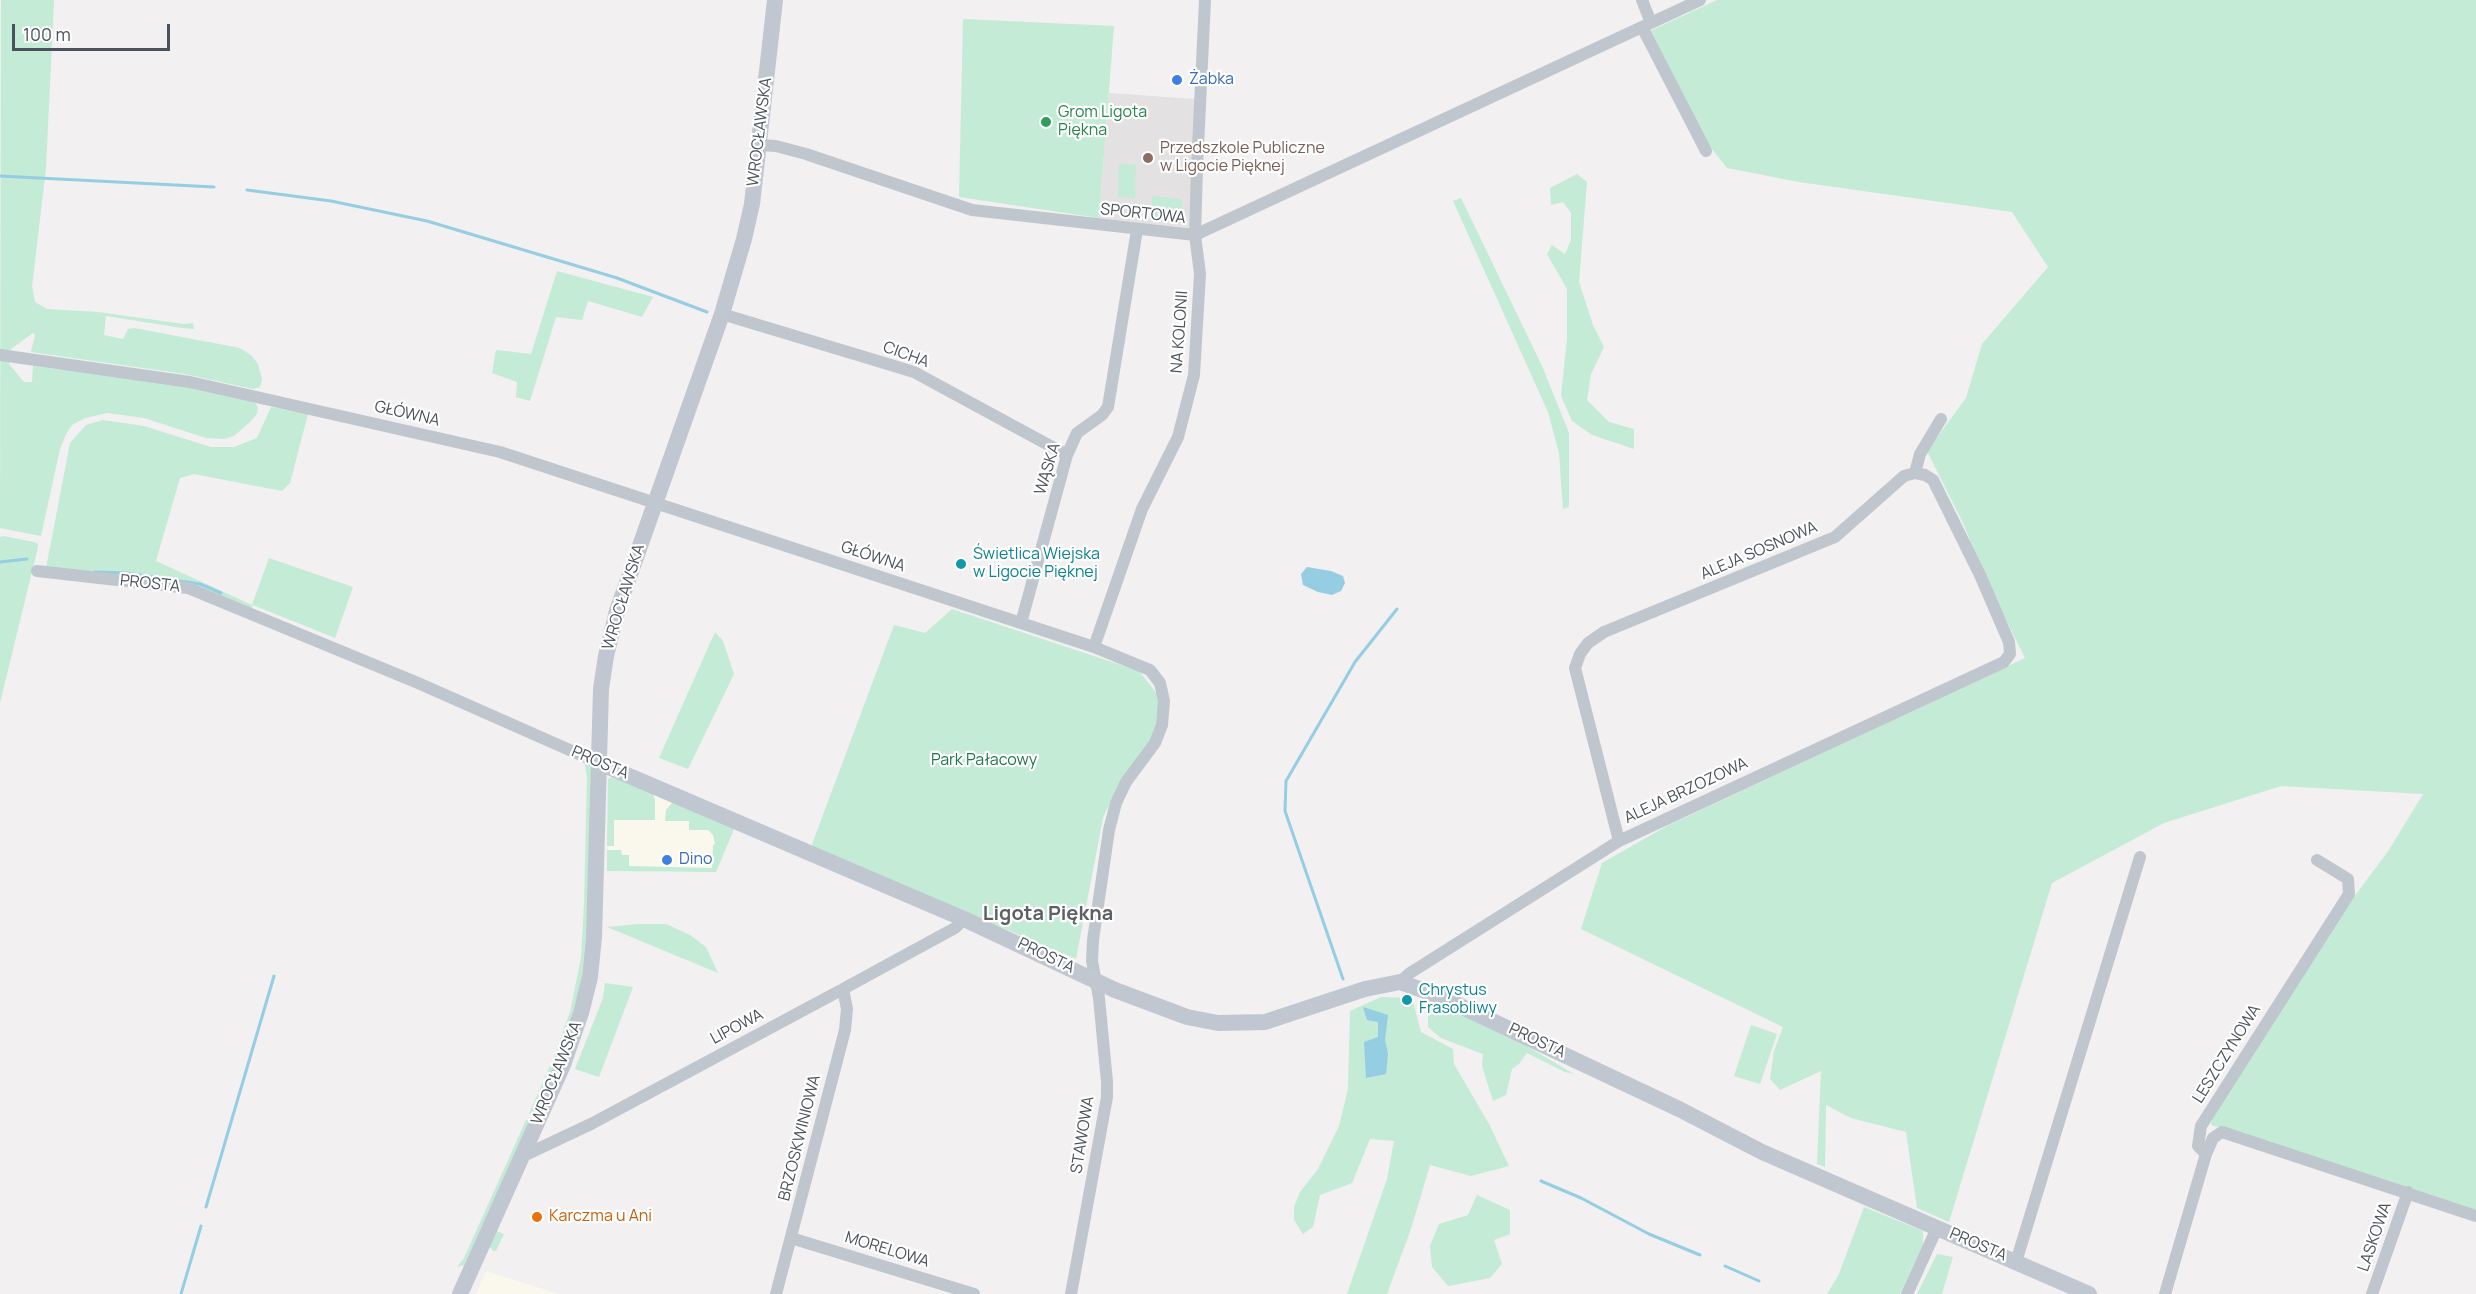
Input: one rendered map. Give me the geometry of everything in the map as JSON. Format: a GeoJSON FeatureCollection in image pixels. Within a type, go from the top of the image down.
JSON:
{"type":"FeatureCollection","features":[{"type":"Feature","properties":{"kind":"street","name":"WROCŁAWSKA"},"geometry":{"type":"LineString","coordinates":[[460,1294],[572,1041],[590,977],[595,921],[601,689],[606,656],[617,611],[722,314],[740,256],[752,204],[775,0]]}},
{"type":"Feature","properties":{"kind":"street","name":"NA KOLONII"},"geometry":{"type":"LineString","coordinates":[[1094,647],[1142,509],[1166,464],[1185,416],[1194,375],[1200,274],[1196,236],[1205,0]]}},
{"type":"Feature","properties":{"kind":"street"},"geometry":{"type":"LineString","coordinates":[[1642,0],[1646,25],[1706,151]]}},
{"type":"Feature","properties":{"kind":"street","name":"SPORTOWA"},"geometry":{"type":"LineString","coordinates":[[759,145],[806,154],[972,210],[1196,236],[1700,0]]}},
{"type":"Feature","properties":{"kind":"street","name":"WĄSKA"},"geometry":{"type":"LineString","coordinates":[[1022,623],[1067,455],[1077,433],[1102,415],[1108,407],[1137,230]]}},
{"type":"Feature","properties":{"kind":"street","name":"CICHA"},"geometry":{"type":"LineString","coordinates":[[722,314],[914,372],[1067,455]]}},
{"type":"Feature","properties":{"kind":"street","name":"GŁÓWNA"},"geometry":{"type":"LineString","coordinates":[[0,355],[190,382],[500,452],[1094,647],[1150,670],[1160,683],[1164,701],[1162,725],[1155,743],[1126,783],[1116,803],[1109,830],[1093,940],[1092,961],[1095,980]]}},
{"type":"Feature","properties":{"kind":"street"},"geometry":{"type":"LineString","coordinates":[[1915,473],[1920,454],[1941,419]]}},
{"type":"Feature","properties":{"kind":"street","name":"ALEJA BRZOZOWA"},"geometry":{"type":"LineString","coordinates":[[1400,982],[1410,973],[1619,841],[2004,662],[2010,654],[2009,642],[1940,489],[1933,480],[1915,473]]}},
{"type":"Feature","properties":{"kind":"street","name":"ALEJA SOSNOWA"},"geometry":{"type":"LineString","coordinates":[[1619,841],[1575,668],[1580,654],[1588,643],[1604,632],[1834,537],[1898,480],[1915,473]]}},
{"type":"Feature","properties":{"kind":"street","name":"PROSTA"},"geometry":{"type":"LineString","coordinates":[[37,571],[188,588],[418,683],[599,763],[964,918],[1095,980],[1168,1011],[1218,1023],[1236,1024],[1281,1018],[1365,989],[1400,982],[1456,1003],[1679,1109],[1762,1152],[2089,1294]]}},
{"type":"Feature","properties":{"kind":"street","name":"PROSTA"},"geometry":{"type":"LineString","coordinates":[[2016,1262],[2140,857]]}},
{"type":"Feature","properties":{"kind":"street","name":"LESZCZYNOWA"},"geometry":{"type":"LineString","coordinates":[[2165,1294],[2206,1154],[2198,1146],[2201,1126],[2349,894],[2348,879],[2317,860]]}},
{"type":"Feature","properties":{"kind":"street","name":"LIPOWA"},"geometry":{"type":"LineString","coordinates":[[522,1157],[591,1124],[843,989],[955,928],[964,918]]}},
{"type":"Feature","properties":{"kind":"street","name":"STAWOWA"},"geometry":{"type":"LineString","coordinates":[[1071,1294],[1107,1097],[1095,980]]}},
{"type":"Feature","properties":{"kind":"street","name":"BRZOSKWINIOWA"},"geometry":{"type":"LineString","coordinates":[[776,1294],[845,1030],[847,1009],[843,989]]}},
{"type":"Feature","properties":{"kind":"street"},"geometry":{"type":"LineString","coordinates":[[2206,1154],[2213,1138],[2222,1132],[2476,1216]]}},
{"type":"Feature","properties":{"kind":"street","name":"LASKOWA"},"geometry":{"type":"LineString","coordinates":[[2372,1294],[2408,1192]]}},
{"type":"Feature","properties":{"kind":"street"},"geometry":{"type":"LineString","coordinates":[[1907,1294],[1937,1228]]}},
{"type":"Feature","properties":{"kind":"street","name":"MORELOWA"},"geometry":{"type":"LineString","coordinates":[[791,1238],[941,1289],[974,1294]]}},
{"type":"Feature","properties":{"kind":"shaded area","name":"Przedszkole Publiczne w Ligocie Pięknej"},"geometry":{"type":"Polygon","coordinates":[[[1109,93],[1195,99],[1189,228],[1099,218],[1109,93]]]}},
{"type":"Feature","properties":{"kind":"shaded area"},"geometry":{"type":"Polygon","coordinates":[[[609,777],[735,827],[716,872],[607,871],[609,777]]]}},
{"type":"Feature","properties":{"kind":"shaded area"},"geometry":{"type":"Polygon","coordinates":[[[486,1271],[559,1294],[476,1294],[486,1271]]]}},
{"type":"Feature","properties":{"kind":"green space"},"geometry":{"type":"Polygon","coordinates":[[[1,0],[54,0],[46,168],[32,287],[35,302],[47,309],[98,312],[184,324],[193,323],[194,329],[106,316],[104,335],[123,339],[128,329],[134,328],[240,348],[252,356],[258,364],[262,379],[260,387],[253,389],[185,374],[31,352],[35,335],[33,333],[11,349],[9,364],[24,382],[32,382],[33,366],[185,386],[255,402],[258,408],[257,414],[250,422],[234,436],[224,439],[206,438],[144,418],[107,413],[85,418],[72,425],[60,449],[41,536],[0,528],[1,0]]]}},
{"type":"Feature","properties":{"kind":"green space"},"geometry":{"type":"Polygon","coordinates":[[[1717,0],[2476,0],[2476,1210],[2211,1125],[2213,1111],[2295,976],[2389,850],[2423,794],[2281,786],[2164,823],[2052,883],[1949,1222],[1917,1208],[1906,1132],[1851,1118],[1826,1105],[1825,1167],[1817,1164],[1821,1071],[1780,1090],[1770,1079],[1774,1051],[1783,1027],[1581,929],[1602,863],[1667,826],[2025,658],[1927,451],[1966,398],[1982,344],[2048,267],[2012,212],[1799,182],[1727,168],[1708,144],[1650,31],[1717,0]]]}},
{"type":"Feature","properties":{"kind":"green space"},"geometry":{"type":"Polygon","coordinates":[[[963,19],[1114,26],[1099,218],[959,197],[963,19]]]}},
{"type":"Feature","properties":{"kind":"green space"},"geometry":{"type":"Polygon","coordinates":[[[1119,164],[1136,165],[1135,198],[1118,197],[1119,164]]]}},
{"type":"Feature","properties":{"kind":"green space"},"geometry":{"type":"Polygon","coordinates":[[[1577,174],[1587,182],[1579,282],[1593,325],[1604,347],[1591,374],[1587,400],[1609,422],[1634,429],[1634,449],[1592,435],[1572,421],[1561,396],[1567,339],[1567,289],[1547,254],[1552,245],[1565,254],[1571,240],[1571,213],[1563,202],[1551,205],[1550,188],[1577,174]]]}},
{"type":"Feature","properties":{"kind":"green space"},"geometry":{"type":"Polygon","coordinates":[[[1152,196],[1182,199],[1182,223],[1151,221],[1152,196]]]}},
{"type":"Feature","properties":{"kind":"green space"},"geometry":{"type":"Polygon","coordinates":[[[1461,198],[1542,366],[1569,433],[1569,507],[1563,509],[1559,453],[1548,412],[1453,201],[1461,198]]]}},
{"type":"Feature","properties":{"kind":"green space"},"geometry":{"type":"Polygon","coordinates":[[[557,271],[653,297],[642,317],[588,301],[582,320],[556,317],[530,401],[516,397],[517,382],[492,373],[496,350],[531,354],[557,271]]]}},
{"type":"Feature","properties":{"kind":"green space"},"geometry":{"type":"Polygon","coordinates":[[[271,407],[308,414],[290,483],[282,491],[194,474],[180,478],[156,561],[252,605],[269,558],[353,587],[335,638],[253,605],[251,609],[200,587],[46,568],[70,443],[86,425],[103,420],[144,426],[211,447],[234,447],[257,438],[271,407]]]}},
{"type":"Feature","properties":{"kind":"green space"},"geometry":{"type":"Polygon","coordinates":[[[0,537],[34,542],[38,544],[38,547],[0,703],[0,537]]]}},
{"type":"Feature","properties":{"kind":"green space","name":"Park Pałacowy"},"geometry":{"type":"Polygon","coordinates":[[[952,609],[1139,671],[1157,694],[1160,713],[1156,732],[1118,785],[1103,818],[1076,959],[811,847],[894,625],[925,633],[952,609]]]}},
{"type":"Feature","properties":{"kind":"green space"},"geometry":{"type":"Polygon","coordinates":[[[715,632],[723,641],[734,674],[688,769],[659,758],[715,632]]]}},
{"type":"Feature","properties":{"kind":"green space"},"geometry":{"type":"Polygon","coordinates":[[[584,760],[590,764],[591,768],[588,918],[581,983],[563,1046],[532,1115],[529,1114],[570,1012],[581,958],[587,778],[584,760]]]}},
{"type":"Feature","properties":{"kind":"green space"},"geometry":{"type":"Polygon","coordinates":[[[612,777],[653,794],[655,820],[614,820],[614,846],[607,846],[608,779],[612,777]]]}},
{"type":"Feature","properties":{"kind":"green space"},"geometry":{"type":"Polygon","coordinates":[[[673,802],[735,827],[716,872],[607,871],[607,850],[621,850],[622,855],[629,855],[629,866],[712,868],[713,845],[715,844],[713,835],[708,830],[689,830],[689,821],[665,821],[666,810],[673,802]]]}},
{"type":"Feature","properties":{"kind":"green space"},"geometry":{"type":"Polygon","coordinates":[[[666,924],[690,935],[706,947],[718,973],[607,927],[666,924]]]}},
{"type":"Feature","properties":{"kind":"green space"},"geometry":{"type":"Polygon","coordinates":[[[605,983],[633,987],[599,1077],[575,1069],[603,998],[605,983]]]}},
{"type":"Feature","properties":{"kind":"green space"},"geometry":{"type":"Polygon","coordinates":[[[1381,997],[1412,998],[1421,1032],[1453,1049],[1454,1064],[1489,1124],[1509,1166],[1471,1176],[1430,1165],[1411,1229],[1387,1294],[1347,1294],[1387,1179],[1394,1141],[1370,1139],[1352,1183],[1320,1195],[1313,1227],[1303,1234],[1294,1220],[1294,1207],[1300,1192],[1318,1169],[1339,1126],[1348,1089],[1350,1011],[1381,997]]]}},
{"type":"Feature","properties":{"kind":"green space"},"geometry":{"type":"Polygon","coordinates":[[[1434,1002],[1506,1034],[1574,1074],[1565,1072],[1527,1053],[1512,1069],[1506,1095],[1493,1101],[1482,1066],[1483,1054],[1441,1038],[1428,1027],[1428,1015],[1434,1002]]]}},
{"type":"Feature","properties":{"kind":"green space"},"geometry":{"type":"Polygon","coordinates":[[[1751,1025],[1777,1034],[1760,1084],[1734,1076],[1751,1025]]]}},
{"type":"Feature","properties":{"kind":"green space"},"geometry":{"type":"Polygon","coordinates":[[[526,1120],[530,1121],[464,1265],[457,1267],[464,1258],[526,1120]]]}},
{"type":"Feature","properties":{"kind":"green space"},"geometry":{"type":"Polygon","coordinates":[[[1477,1195],[1510,1210],[1510,1234],[1494,1240],[1502,1264],[1490,1278],[1448,1286],[1432,1267],[1430,1246],[1439,1224],[1468,1215],[1477,1195]]]}},
{"type":"Feature","properties":{"kind":"green space"},"geometry":{"type":"Polygon","coordinates":[[[1864,1207],[1923,1231],[1923,1244],[1900,1294],[1827,1294],[1839,1274],[1864,1207]]]}},
{"type":"Feature","properties":{"kind":"green space"},"geometry":{"type":"Polygon","coordinates":[[[496,1231],[504,1234],[496,1251],[493,1251],[489,1246],[496,1231]]]}},
{"type":"Feature","properties":{"kind":"green space"},"geometry":{"type":"Polygon","coordinates":[[[1937,1254],[1953,1257],[1942,1294],[1917,1294],[1937,1254]]]}},
{"type":"Feature","properties":{"kind":"water"},"geometry":{"type":"Polygon","coordinates":[[[1307,567],[1331,571],[1343,576],[1345,583],[1341,591],[1332,595],[1303,585],[1301,574],[1307,567]]]}},
{"type":"Feature","properties":{"kind":"water"},"geometry":{"type":"Polygon","coordinates":[[[1363,1007],[1388,1015],[1385,1040],[1388,1054],[1386,1074],[1366,1078],[1364,1042],[1378,1037],[1378,1022],[1367,1020],[1363,1007]]]}},
{"type":"Feature","properties":{"kind":"waterway"},"geometry":{"type":"LineString","coordinates":[[0,176],[214,187]]}},
{"type":"Feature","properties":{"kind":"waterway"},"geometry":{"type":"LineString","coordinates":[[247,190],[331,201],[427,221],[617,278],[707,312]]}},
{"type":"Feature","properties":{"kind":"waterway"},"geometry":{"type":"LineString","coordinates":[[0,562],[27,559]]}},
{"type":"Feature","properties":{"kind":"waterway"},"geometry":{"type":"LineString","coordinates":[[95,572],[127,573],[200,584],[221,593]]}},
{"type":"Feature","properties":{"kind":"waterway"},"geometry":{"type":"LineString","coordinates":[[1343,979],[1285,811],[1286,781],[1355,662],[1397,609]]}},
{"type":"Feature","properties":{"kind":"waterway"},"geometry":{"type":"LineString","coordinates":[[206,1207],[274,976]]}},
{"type":"Feature","properties":{"kind":"waterway"},"geometry":{"type":"LineString","coordinates":[[1541,1181],[1581,1198],[1649,1234],[1700,1255]]}},
{"type":"Feature","properties":{"kind":"waterway"},"geometry":{"type":"LineString","coordinates":[[181,1294],[201,1226]]}},
{"type":"Feature","properties":{"kind":"waterway"},"geometry":{"type":"LineString","coordinates":[[1725,1266],[1759,1281]]}},
{"type":"Feature","properties":{"kind":"place","name":"Żabka"},"geometry":{"type":"Point","coordinates":[1177,80]}},
{"type":"Feature","properties":{"kind":"place","name":"Grom Ligota Piękna"},"geometry":{"type":"Point","coordinates":[1046,122]}},
{"type":"Feature","properties":{"kind":"place","name":"Przedszkole Publiczne w Ligocie Pięknej"},"geometry":{"type":"Point","coordinates":[1148,158]}},
{"type":"Feature","properties":{"kind":"place","name":"Świetlica Wiejska w Ligocie Pięknej"},"geometry":{"type":"Point","coordinates":[961,564]}},
{"type":"Feature","properties":{"kind":"place","name":"Dino"},"geometry":{"type":"Point","coordinates":[667,860]}},
{"type":"Feature","properties":{"kind":"place","name":"Chrystus Frasobliwy"},"geometry":{"type":"Point","coordinates":[1407,1000]}},
{"type":"Feature","properties":{"kind":"place","name":"Karczma u Ani"},"geometry":{"type":"Point","coordinates":[537,1217]}},
{"type":"Feature","properties":{"kind":"district","name":"Ligota Piękna"},"geometry":{"type":"Point","coordinates":[1048,914]}}]}
